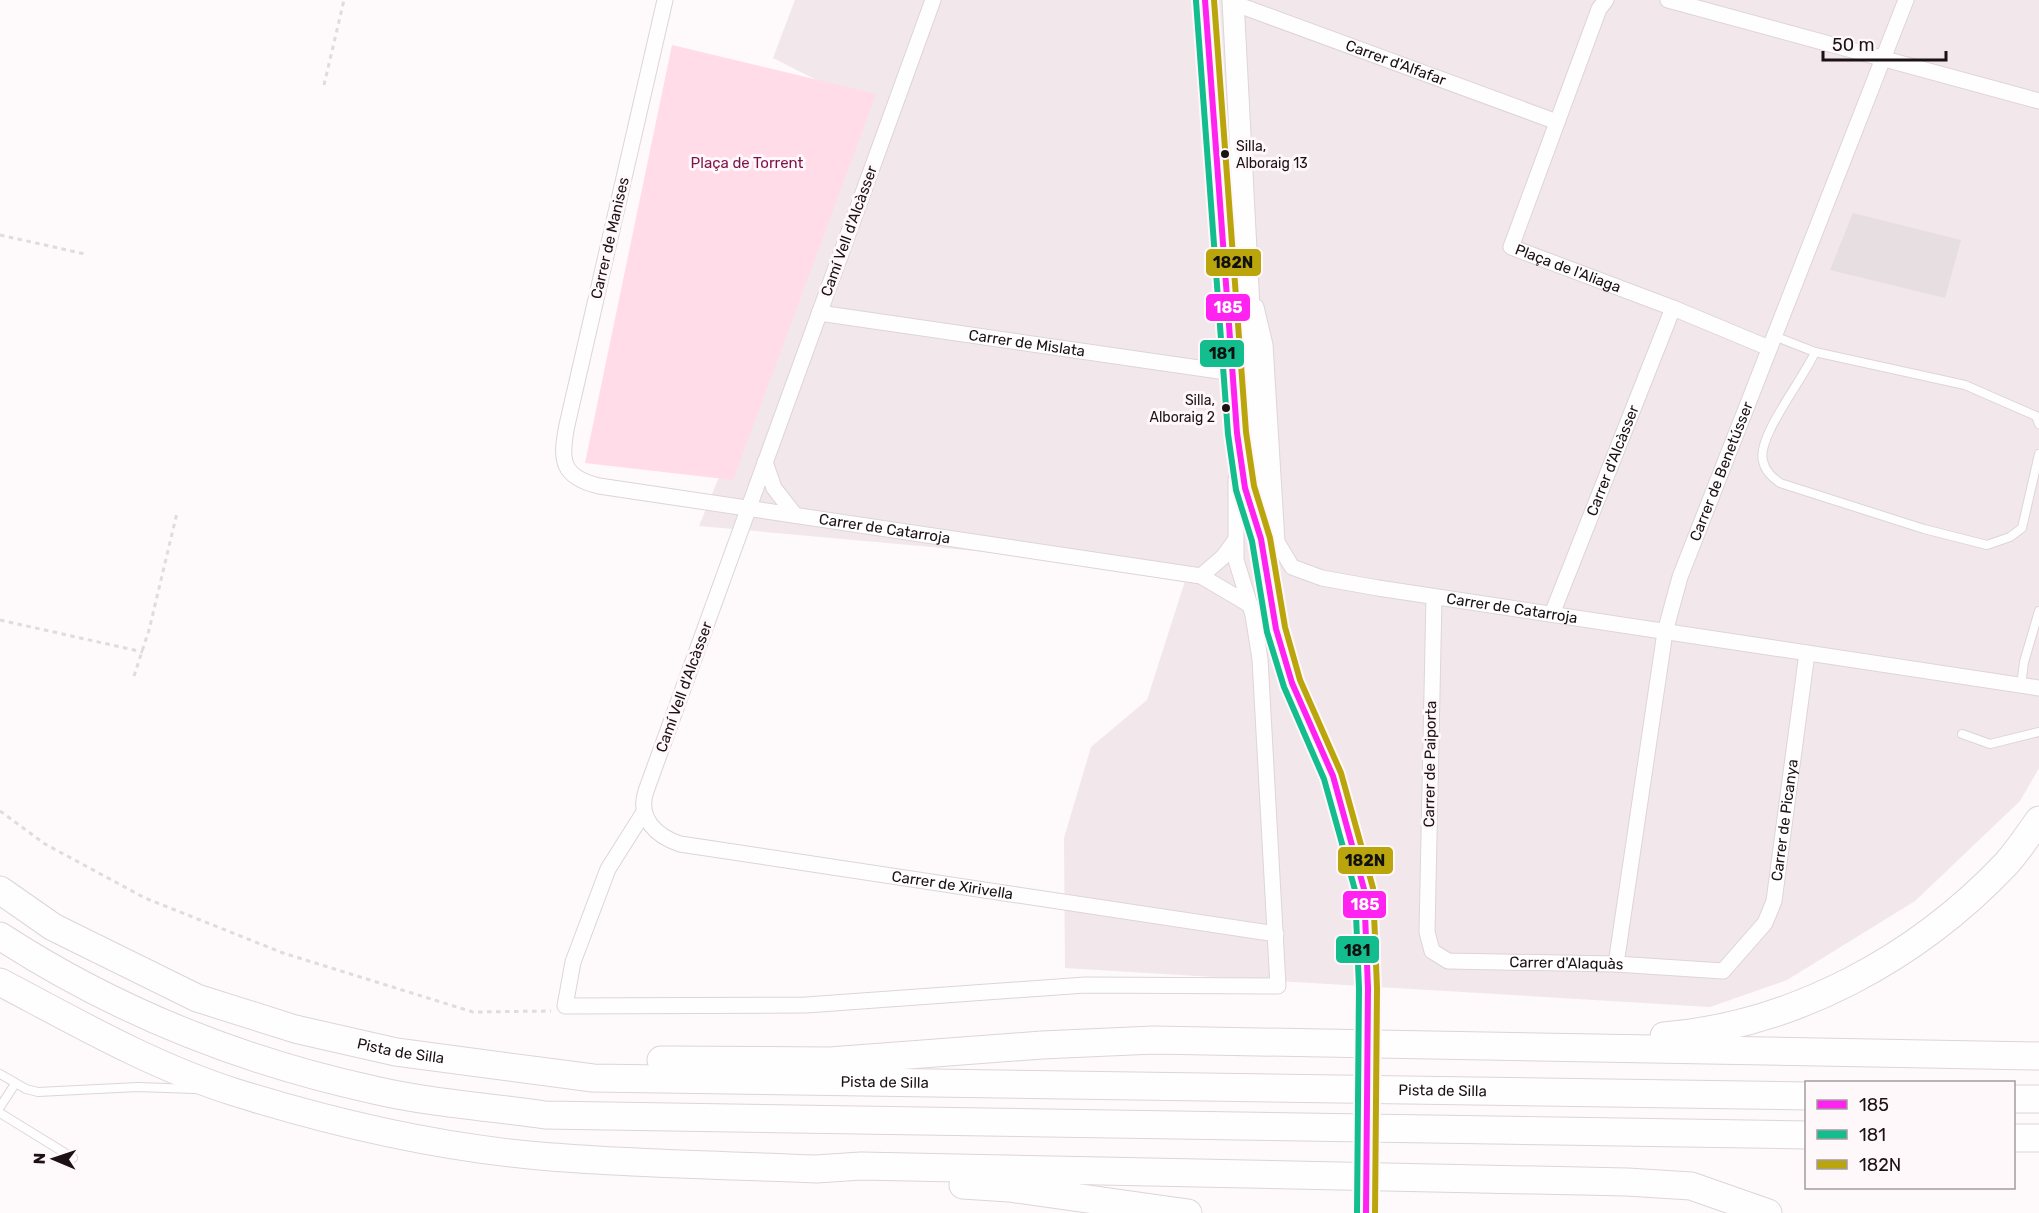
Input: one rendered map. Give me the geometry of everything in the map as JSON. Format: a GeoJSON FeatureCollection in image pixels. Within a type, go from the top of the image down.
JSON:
{"type":"FeatureCollection","features":[{"type":"Feature","properties":{"kind":"highway"},"geometry":{"type":"LineString","coordinates":[[1569,1046],[1694,1034],[1767,1016],[1826,993],[1894,957],[1959,906],[2006,863],[2039,820]]}},
{"type":"Feature","properties":{"kind":"highway","name":"Pista de Silla"},"geometry":{"type":"LineString","coordinates":[[0,890],[53,927],[197,998],[296,1029],[396,1052],[593,1078],[1805,1096]]}},
{"type":"Feature","properties":{"kind":"highway"},"geometry":{"type":"LineString","coordinates":[[0,936],[33,957],[176,1030],[275,1066],[376,1091],[545,1115],[1805,1135]]}},
{"type":"Feature","properties":{"kind":"highway"},"geometry":{"type":"LineString","coordinates":[[0,982],[122,1046],[232,1091],[357,1127],[448,1145],[539,1156],[816,1169],[861,1166],[1627,1182],[1691,1186],[1768,1213]]}},
{"type":"Feature","properties":{"kind":"highway"},"geometry":{"type":"LineString","coordinates":[[546,1072],[591,1060],[830,1061],[1042,1045],[1154,1040],[2039,1056]]}},
{"type":"Feature","properties":{"kind":"highway"},"geometry":{"type":"LineString","coordinates":[[2015,1099],[2039,1099]]}},
{"type":"Feature","properties":{"kind":"highway"},"geometry":{"type":"LineString","coordinates":[[2015,1138],[2039,1138]]}},
{"type":"Feature","properties":{"kind":"highway"},"geometry":{"type":"LineString","coordinates":[[816,1169],[860,1178],[1009,1188],[1188,1213]]}},
{"type":"Feature","properties":{"kind":"street","name":"Carrer de Manises"},"geometry":{"type":"LineString","coordinates":[[571,474],[563,460],[567,425],[665,0]]}},
{"type":"Feature","properties":{"kind":"street","name":"Camí Vell d'Alcàsser"},"geometry":{"type":"LineString","coordinates":[[644,812],[644,798],[933,0]]}},
{"type":"Feature","properties":{"kind":"street"},"geometry":{"type":"LineString","coordinates":[[1205,0],[1235,407],[1245,488],[1262,539]]}},
{"type":"Feature","properties":{"kind":"street"},"geometry":{"type":"LineString","coordinates":[[1668,0],[2039,101]]}},
{"type":"Feature","properties":{"kind":"street","name":"Carrer de Benetússer"},"geometry":{"type":"LineString","coordinates":[[1616,964],[1665,632],[1680,577],[1906,0]]}},
{"type":"Feature","properties":{"kind":"street"},"geometry":{"type":"LineString","coordinates":[[1232,1],[1262,539],[1276,629],[1292,683],[1333,776],[1364,889],[1368,988],[1366,1213]]}},
{"type":"Feature","properties":{"kind":"street","name":"Carrer d'Alfafar"},"geometry":{"type":"LineString","coordinates":[[1232,1],[1557,122]]}},
{"type":"Feature","properties":{"kind":"street","name":"Plaça de l'Aliaga"},"geometry":{"type":"LineString","coordinates":[[1603,4],[1511,247],[1673,308],[1772,342]]}},
{"type":"Feature","properties":{"kind":"street","name":"Carrer de Catarroja"},"geometry":{"type":"LineString","coordinates":[[1247,266],[1265,345],[1277,542],[1292,567],[1322,578],[1434,597],[2039,688]]}},
{"type":"Feature","properties":{"kind":"street","name":"Carrer d'Alcàsser"},"geometry":{"type":"LineString","coordinates":[[1552,614],[1673,308]]}},
{"type":"Feature","properties":{"kind":"street","name":"Carrer de Mislata"},"geometry":{"type":"LineString","coordinates":[[819,313],[1233,373]]}},
{"type":"Feature","properties":{"kind":"street"},"geometry":{"type":"LineString","coordinates":[[644,812],[608,869],[573,962],[565,1006],[806,1005],[1085,985],[1278,986],[1261,670],[1250,605],[1238,572],[1234,542],[1238,502],[1234,446],[1235,407]]}},
{"type":"Feature","properties":{"kind":"street"},"geometry":{"type":"LineString","coordinates":[[765,462],[774,488],[795,515]]}},
{"type":"Feature","properties":{"kind":"street","name":"Carrer de Catarroja"},"geometry":{"type":"LineString","coordinates":[[571,474],[599,486],[1201,576],[1250,605]]}},
{"type":"Feature","properties":{"kind":"street"},"geometry":{"type":"LineString","coordinates":[[1201,576],[1214,567],[1234,542]]}},
{"type":"Feature","properties":{"kind":"street","name":"Carrer de Paiporta"},"geometry":{"type":"LineString","coordinates":[[1427,932],[1434,597]]}},
{"type":"Feature","properties":{"kind":"street","name":"Carrer de Picanya"},"geometry":{"type":"LineString","coordinates":[[1723,970],[1765,923],[1774,901],[1807,653]]}},
{"type":"Feature","properties":{"kind":"street","name":"Carrer de Xirivella"},"geometry":{"type":"LineString","coordinates":[[644,812],[657,832],[680,844],[1276,934]]}},
{"type":"Feature","properties":{"kind":"street","name":"Carrer d'Alaquàs"},"geometry":{"type":"LineString","coordinates":[[1427,932],[1432,951],[1448,961],[1616,964],[1723,970]]}},
{"type":"Feature","properties":{"kind":"lane"},"geometry":{"type":"LineString","coordinates":[[1772,342],[1965,385],[2036,416],[2039,424]]}},
{"type":"Feature","properties":{"kind":"lane"},"geometry":{"type":"LineString","coordinates":[[1815,352],[1766,439],[1761,459],[1767,472],[1780,483],[1924,529],[1987,545],[2010,537],[2022,528],[2039,454]]}},
{"type":"Feature","properties":{"kind":"lane"},"geometry":{"type":"LineString","coordinates":[[2021,686],[2024,663],[2039,611]]}},
{"type":"Feature","properties":{"kind":"lane"},"geometry":{"type":"LineString","coordinates":[[1962,734],[1990,744],[2039,732]]}},
{"type":"Feature","properties":{"kind":"lane"},"geometry":{"type":"LineString","coordinates":[[0,1074],[15,1084],[38,1092],[138,1087],[232,1091]]}},
{"type":"Feature","properties":{"kind":"lane"},"geometry":{"type":"LineString","coordinates":[[0,1107],[15,1084]]}},
{"type":"Feature","properties":{"kind":"lane"},"geometry":{"type":"LineString","coordinates":[[0,1113],[73,1158]]}},
{"type":"Feature","properties":{"kind":"path"},"geometry":{"type":"LineString","coordinates":[[324,85],[344,0]]}},
{"type":"Feature","properties":{"kind":"path"},"geometry":{"type":"LineString","coordinates":[[0,235],[85,254]]}},
{"type":"Feature","properties":{"kind":"path"},"geometry":{"type":"LineString","coordinates":[[134,676],[143,652],[177,513]]}},
{"type":"Feature","properties":{"kind":"path"},"geometry":{"type":"LineString","coordinates":[[0,620],[143,652]]}},
{"type":"Feature","properties":{"kind":"path"},"geometry":{"type":"LineString","coordinates":[[0,811],[45,844],[145,898],[283,953],[473,1012],[554,1011],[565,1006]]}},
{"type":"Feature","properties":{"kind":"shaded area"},"geometry":{"type":"Polygon","coordinates":[[[795,0],[2039,0],[2039,768],[2020,801],[1915,901],[1787,980],[1710,1007],[1065,968],[1064,838],[1091,747],[1147,700],[1185,581],[987,552],[699,526],[870,107],[773,58],[795,0]]]}},
{"type":"Feature","properties":{"kind":"green space","name":"Plaça de Torrent"},"geometry":{"type":"Polygon","coordinates":[[[672,45],[876,94],[733,480],[585,463],[672,45]]]}},
{"type":"Feature","properties":{"kind":"building"},"geometry":{"type":"Polygon","coordinates":[[[1853,213],[1961,240],[1945,298],[1830,270],[1853,213]]]}},
{"type":"Feature","properties":{"kind":"transit line","name":"185"},"geometry":{"type":"LineString","coordinates":[[1205,0],[1237,433],[1245,488],[1261,539],[1276,629],[1292,683],[1333,776],[1364,889],[1368,988],[1366,1213]]}},
{"type":"Feature","properties":{"kind":"transit line","name":"182N"},"geometry":{"type":"LineString","coordinates":[[1214,0],[1246,432],[1254,486],[1270,538],[1285,627],[1300,680],[1341,773],[1373,888],[1377,988],[1375,1213]]}},
{"type":"Feature","properties":{"kind":"transit line","name":"181"},"geometry":{"type":"LineString","coordinates":[[1196,1],[1228,434],[1236,490],[1252,541],[1267,632],[1284,687],[1324,779],[1355,890],[1359,988],[1357,1213]]}},
{"type":"Feature","properties":{"kind":"place","name":"Silla, Alboraig 13"},"geometry":{"type":"Point","coordinates":[1225,154]}},
{"type":"Feature","properties":{"kind":"place","name":"Silla, Alboraig 2"},"geometry":{"type":"Point","coordinates":[1226,408]}}]}
